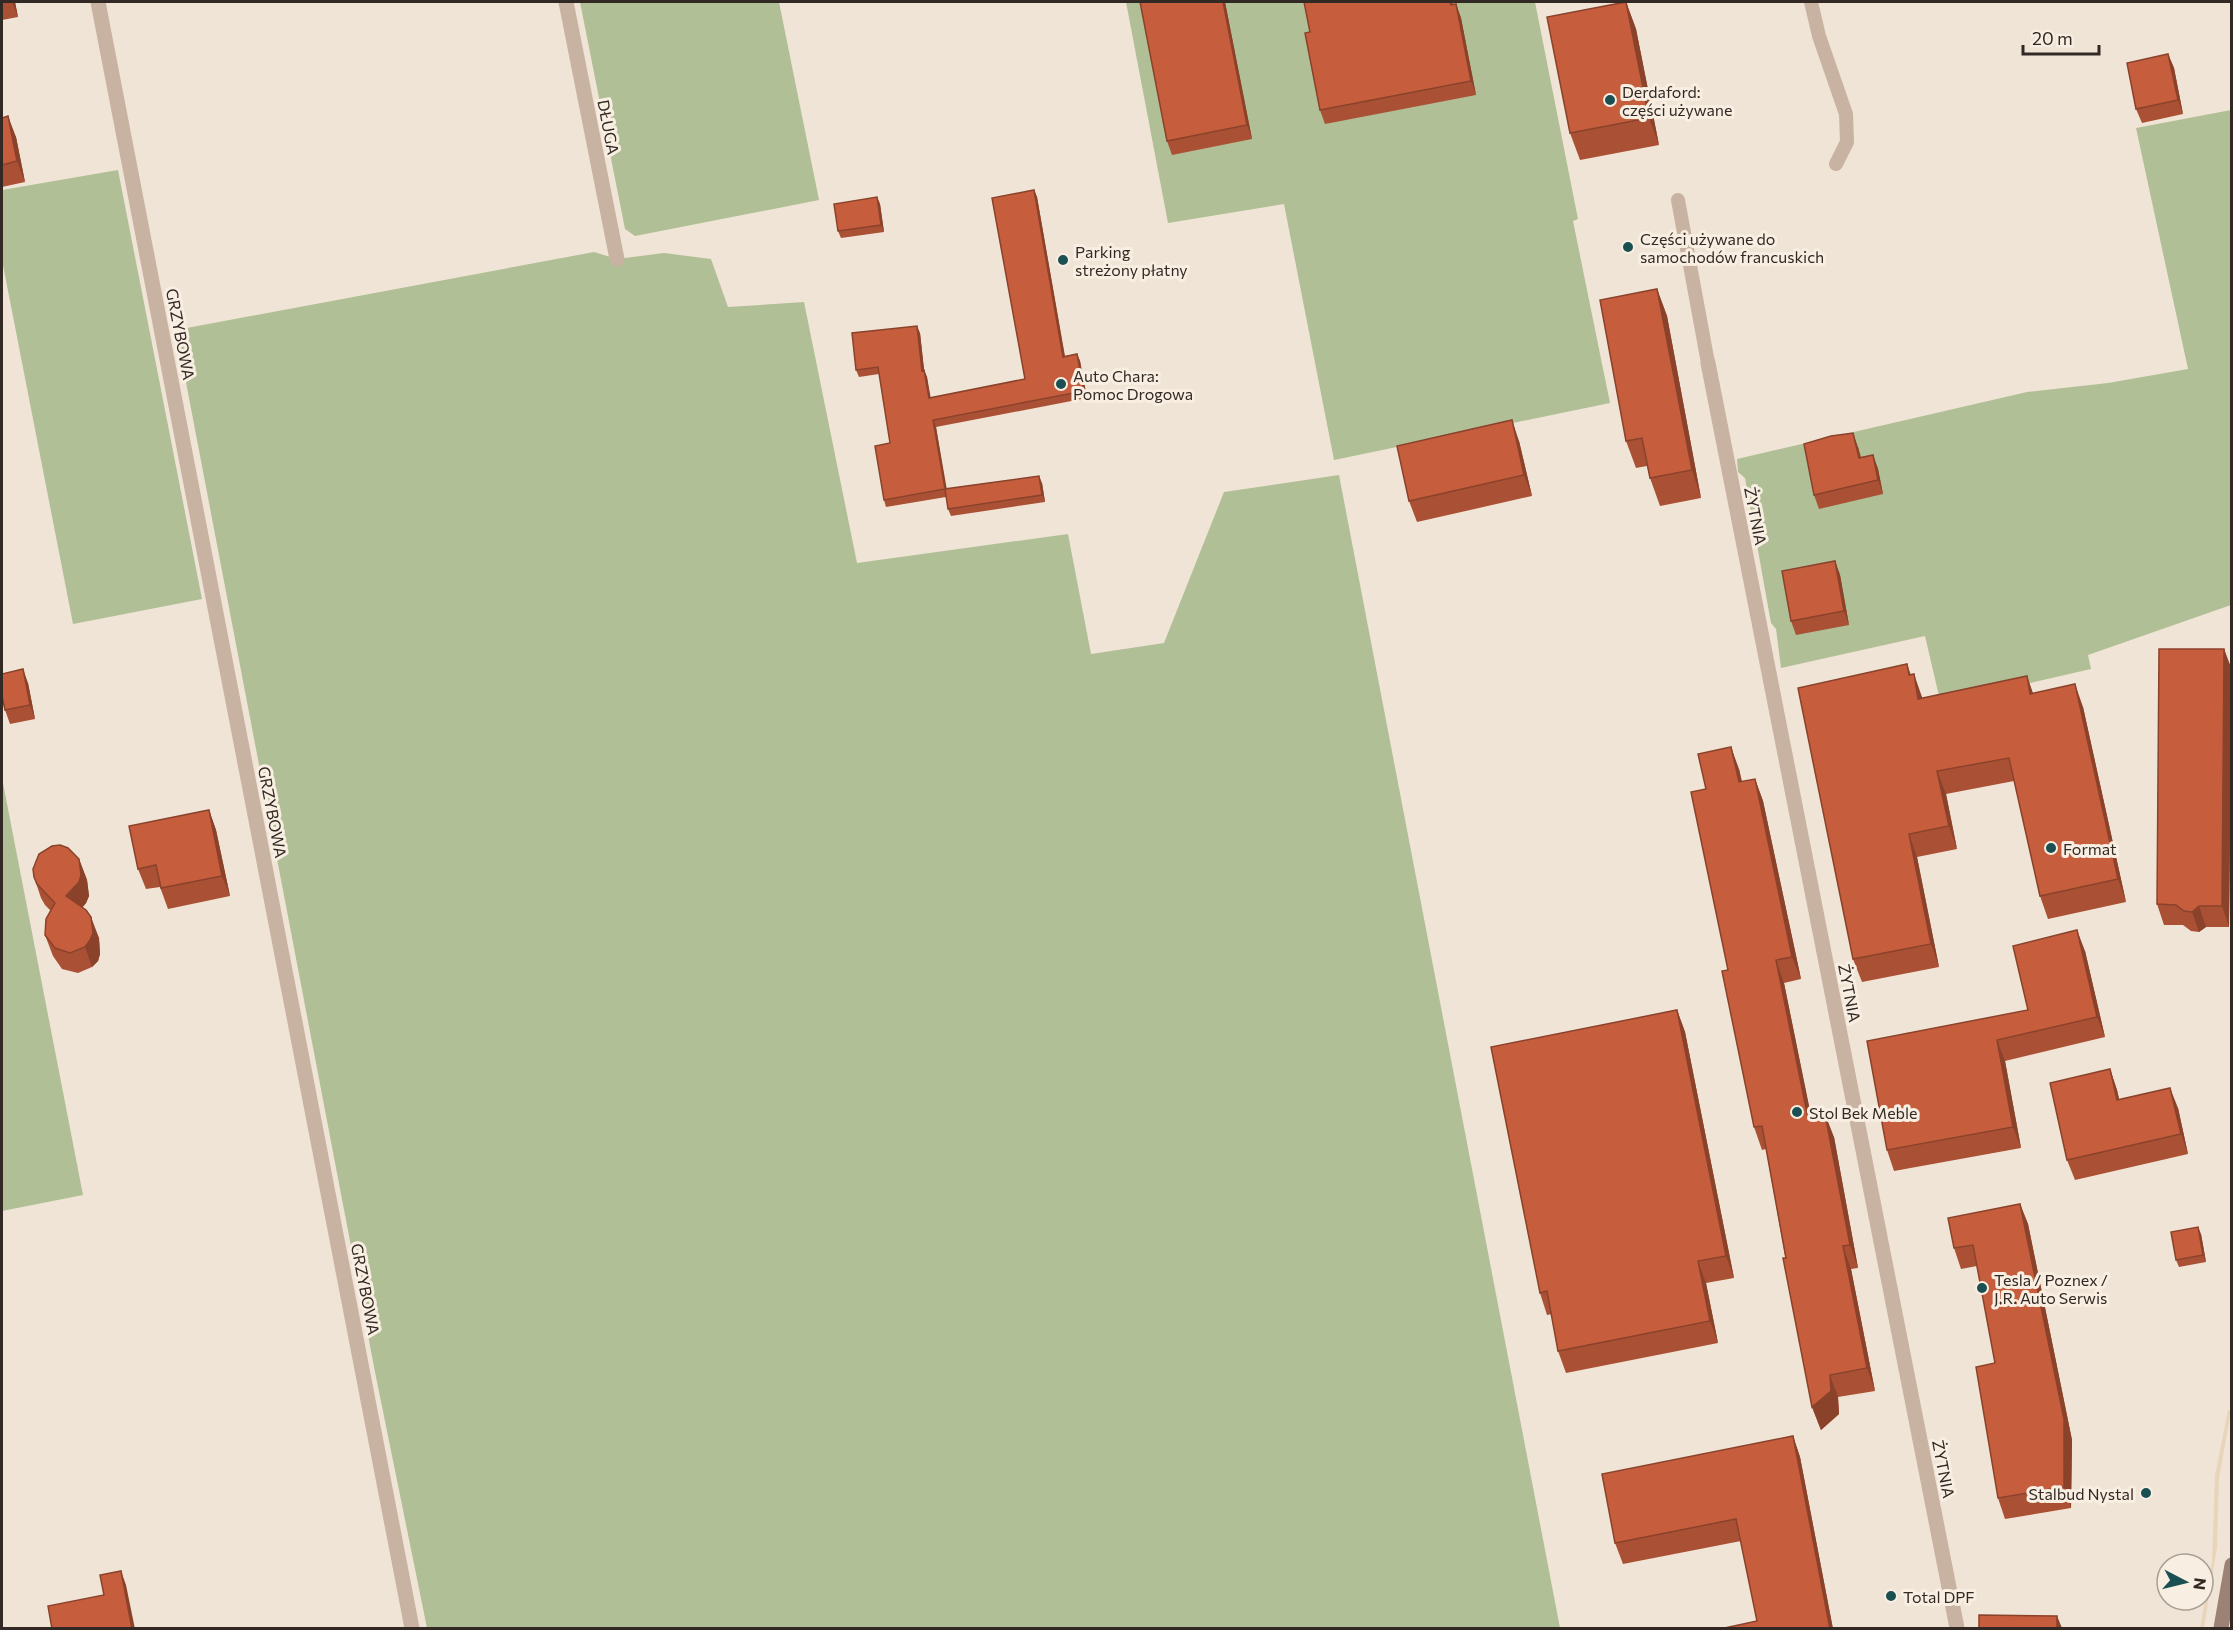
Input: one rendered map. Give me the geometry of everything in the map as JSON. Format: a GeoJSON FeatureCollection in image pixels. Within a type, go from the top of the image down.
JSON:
{"type":"FeatureCollection","features":[{"type":"Feature","properties":{"kind":"main road"},"geometry":{"type":"LineString","coordinates":[[2221,1629],[2232,1565]]}},
{"type":"Feature","properties":{"kind":"street","name":"GRZYBOWA"},"geometry":{"type":"LineString","coordinates":[[98,2],[412,1629]]}},
{"type":"Feature","properties":{"kind":"street","name":"DŁUGA"},"geometry":{"type":"LineString","coordinates":[[566,2],[617,259]]}},
{"type":"Feature","properties":{"kind":"street","name":"ŻYTNIA"},"geometry":{"type":"LineString","coordinates":[[1708,363],[1958,1629]]}},
{"type":"Feature","properties":{"kind":"lane"},"geometry":{"type":"LineString","coordinates":[[1811,2],[1819,36],[1846,114],[1847,142],[1836,164]]}},
{"type":"Feature","properties":{"kind":"lane"},"geometry":{"type":"LineString","coordinates":[[1678,200],[1708,363]]}},
{"type":"Feature","properties":{"kind":"green space"},"geometry":{"type":"Polygon","coordinates":[[[580,2],[779,2],[819,200],[635,236],[625,229],[580,2]]]}},
{"type":"Feature","properties":{"kind":"green space"},"geometry":{"type":"Polygon","coordinates":[[[1126,2],[1535,2],[1578,219],[1573,221],[1610,403],[1334,460],[1284,204],[1168,223],[1126,2]]]}},
{"type":"Feature","properties":{"kind":"green space"},"geometry":{"type":"Polygon","coordinates":[[[2231,110],[2231,605],[2088,655],[2091,669],[2000,690],[1939,696],[1925,636],[1781,668],[1776,629],[1771,623],[1745,478],[1738,472],[1737,459],[2027,392],[2108,383],[2188,369],[2136,128],[2231,110]]]}},
{"type":"Feature","properties":{"kind":"green space"},"geometry":{"type":"Polygon","coordinates":[[[118,170],[202,599],[73,624],[2,260],[2,190],[118,170]]]}},
{"type":"Feature","properties":{"kind":"green space"},"geometry":{"type":"Polygon","coordinates":[[[594,252],[617,259],[664,253],[711,259],[728,307],[804,302],[857,563],[1068,534],[1091,654],[1164,643],[1224,492],[1339,475],[1560,1628],[427,1628],[375,1372],[176,330],[594,252]]]}},
{"type":"Feature","properties":{"kind":"green space"},"geometry":{"type":"Polygon","coordinates":[[[2,778],[83,1195],[2,1211],[2,778]]]}},
{"type":"Feature","properties":{"kind":"shaded area"},"geometry":{"type":"Polygon","coordinates":[[[2228,1410],[2231,1411],[2219,1479],[2215,1560],[2215,1552],[2212,1552],[2215,1475],[2228,1410]]]}},
{"type":"Feature","properties":{"kind":"shaded area"},"geometry":{"type":"Polygon","coordinates":[[[2203,1612],[2207,1612],[2204,1628],[2200,1628],[2203,1612]]]}},
{"type":"Feature","properties":{"kind":"building"},"geometry":{"type":"Polygon","coordinates":[[[1140,2],[1223,2],[1247,125],[1167,141],[1140,2]]]}},
{"type":"Feature","properties":{"kind":"building"},"geometry":{"type":"Polygon","coordinates":[[[1304,2],[1450,2],[1451,5],[1456,4],[1471,81],[1320,110],[1305,33],[1310,32],[1304,2]]]}},
{"type":"Feature","properties":{"kind":"building"},"geometry":{"type":"Polygon","coordinates":[[[1626,2],[1649,118],[1570,133],[1547,17],[1626,2]]]}},
{"type":"Feature","properties":{"kind":"building"},"geometry":{"type":"Polygon","coordinates":[[[2168,54],[2178,100],[2136,109],[2127,63],[2168,54]]]}},
{"type":"Feature","properties":{"kind":"building"},"geometry":{"type":"Polygon","coordinates":[[[8,116],[17,161],[2,165],[2,118],[8,116]]]}},
{"type":"Feature","properties":{"kind":"building"},"geometry":{"type":"Polygon","coordinates":[[[1034,190],[1063,357],[1077,354],[1084,391],[933,420],[945,489],[884,500],[875,446],[890,443],[878,367],[856,370],[852,333],[917,326],[922,371],[924,370],[929,398],[1025,379],[992,198],[1034,190]]]}},
{"type":"Feature","properties":{"kind":"building"},"geometry":{"type":"Polygon","coordinates":[[[877,197],[881,225],[838,231],[834,204],[877,197]]]}},
{"type":"Feature","properties":{"kind":"building"},"geometry":{"type":"Polygon","coordinates":[[[1657,289],[1692,470],[1650,478],[1642,438],[1626,441],[1600,300],[1657,289]]]}},
{"type":"Feature","properties":{"kind":"building"},"geometry":{"type":"Polygon","coordinates":[[[1512,420],[1524,475],[1409,501],[1397,446],[1512,420]]]}},
{"type":"Feature","properties":{"kind":"building"},"geometry":{"type":"Polygon","coordinates":[[[1853,433],[1859,458],[1873,455],[1878,480],[1814,495],[1804,444],[1831,436],[1853,433]]]}},
{"type":"Feature","properties":{"kind":"building"},"geometry":{"type":"Polygon","coordinates":[[[1039,476],[1042,495],[948,509],[945,489],[1039,476]]]}},
{"type":"Feature","properties":{"kind":"building"},"geometry":{"type":"Polygon","coordinates":[[[1835,561],[1844,611],[1791,621],[1782,571],[1835,561]]]}},
{"type":"Feature","properties":{"kind":"building"},"geometry":{"type":"Polygon","coordinates":[[[2159,649],[2224,649],[2222,906],[2199,906],[2192,912],[2184,911],[2176,905],[2157,904],[2159,649]]]}},
{"type":"Feature","properties":{"kind":"building"},"geometry":{"type":"Polygon","coordinates":[[[1907,664],[1909,675],[1914,674],[1918,699],[2027,676],[2030,694],[2075,684],[2118,879],[2040,896],[2009,758],[1937,771],[1949,826],[1909,834],[1931,944],[1853,959],[1798,688],[1907,664]]]}},
{"type":"Feature","properties":{"kind":"building"},"geometry":{"type":"Polygon","coordinates":[[[23,669],[30,705],[5,710],[2,696],[2,674],[23,669]]]}},
{"type":"Feature","properties":{"kind":"building"},"geometry":{"type":"Polygon","coordinates":[[[1731,747],[1739,782],[1755,779],[1792,957],[1776,960],[1808,1118],[1825,1114],[1850,1245],[1843,1246],[1867,1368],[1830,1375],[1831,1391],[1812,1407],[1783,1258],[1786,1258],[1762,1126],[1754,1127],[1722,971],[1728,970],[1691,792],[1706,789],[1698,754],[1731,747]]]}},
{"type":"Feature","properties":{"kind":"building"},"geometry":{"type":"Polygon","coordinates":[[[209,810],[222,876],[161,888],[156,865],[138,869],[129,826],[209,810]]]}},
{"type":"Feature","properties":{"kind":"building"},"geometry":{"type":"Polygon","coordinates":[[[60,845],[68,848],[79,859],[81,875],[79,882],[66,896],[86,910],[91,917],[93,933],[85,947],[70,953],[55,948],[45,935],[46,919],[55,903],[37,884],[33,869],[39,854],[52,846],[60,845]]]}},
{"type":"Feature","properties":{"kind":"building"},"geometry":{"type":"Polygon","coordinates":[[[2077,930],[2097,1017],[1997,1040],[2013,1127],[1887,1150],[1867,1041],[2028,1010],[2013,946],[2077,930]]]}},
{"type":"Feature","properties":{"kind":"building"},"geometry":{"type":"Polygon","coordinates":[[[1677,1010],[1726,1256],[1698,1261],[1710,1321],[1558,1351],[1547,1291],[1540,1293],[1491,1047],[1677,1010]]]}},
{"type":"Feature","properties":{"kind":"building"},"geometry":{"type":"Polygon","coordinates":[[[2110,1069],[2117,1100],[2170,1088],[2181,1134],[2067,1160],[2050,1083],[2110,1069]]]}},
{"type":"Feature","properties":{"kind":"building"},"geometry":{"type":"Polygon","coordinates":[[[2020,1204],[2064,1419],[2064,1487],[1998,1498],[1976,1367],[1995,1363],[1973,1245],[1954,1248],[1948,1218],[2020,1204]]]}},
{"type":"Feature","properties":{"kind":"building"},"geometry":{"type":"Polygon","coordinates":[[[2198,1227],[2203,1255],[2176,1260],[2171,1232],[2198,1227]]]}},
{"type":"Feature","properties":{"kind":"building"},"geometry":{"type":"Polygon","coordinates":[[[1793,1436],[1830,1629],[1720,1629],[1757,1621],[1736,1519],[1615,1543],[1602,1474],[1793,1436]]]}},
{"type":"Feature","properties":{"kind":"building"},"geometry":{"type":"Polygon","coordinates":[[[121,1571],[132,1629],[52,1629],[48,1606],[104,1595],[100,1575],[121,1571]]]}},
{"type":"Feature","properties":{"kind":"building"},"geometry":{"type":"Polygon","coordinates":[[[1979,1615],[2057,1616],[2057,1629],[1979,1629],[1979,1615]]]}},
{"type":"Feature","properties":{"kind":"place","name":"Derdaford: części używane"},"geometry":{"type":"Point","coordinates":[1610,100]}},
{"type":"Feature","properties":{"kind":"place","name":"Części używane do samochodów francuskich"},"geometry":{"type":"Point","coordinates":[1628,247]}},
{"type":"Feature","properties":{"kind":"place","name":"Parking streżony płatny"},"geometry":{"type":"Point","coordinates":[1063,260]}},
{"type":"Feature","properties":{"kind":"place","name":"Auto Chara: Pomoc Drogowa"},"geometry":{"type":"Point","coordinates":[1061,384]}},
{"type":"Feature","properties":{"kind":"place","name":"Format"},"geometry":{"type":"Point","coordinates":[2051,848]}},
{"type":"Feature","properties":{"kind":"place","name":"Stol Bek Meble"},"geometry":{"type":"Point","coordinates":[1797,1112]}},
{"type":"Feature","properties":{"kind":"place","name":"Tesla / Poznex / J.R. Auto Serwis"},"geometry":{"type":"Point","coordinates":[1982,1288]}},
{"type":"Feature","properties":{"kind":"place","name":"Stalbud Nystal"},"geometry":{"type":"Point","coordinates":[2146,1493]}},
{"type":"Feature","properties":{"kind":"place","name":"Total DPF"},"geometry":{"type":"Point","coordinates":[1891,1596]}}]}
